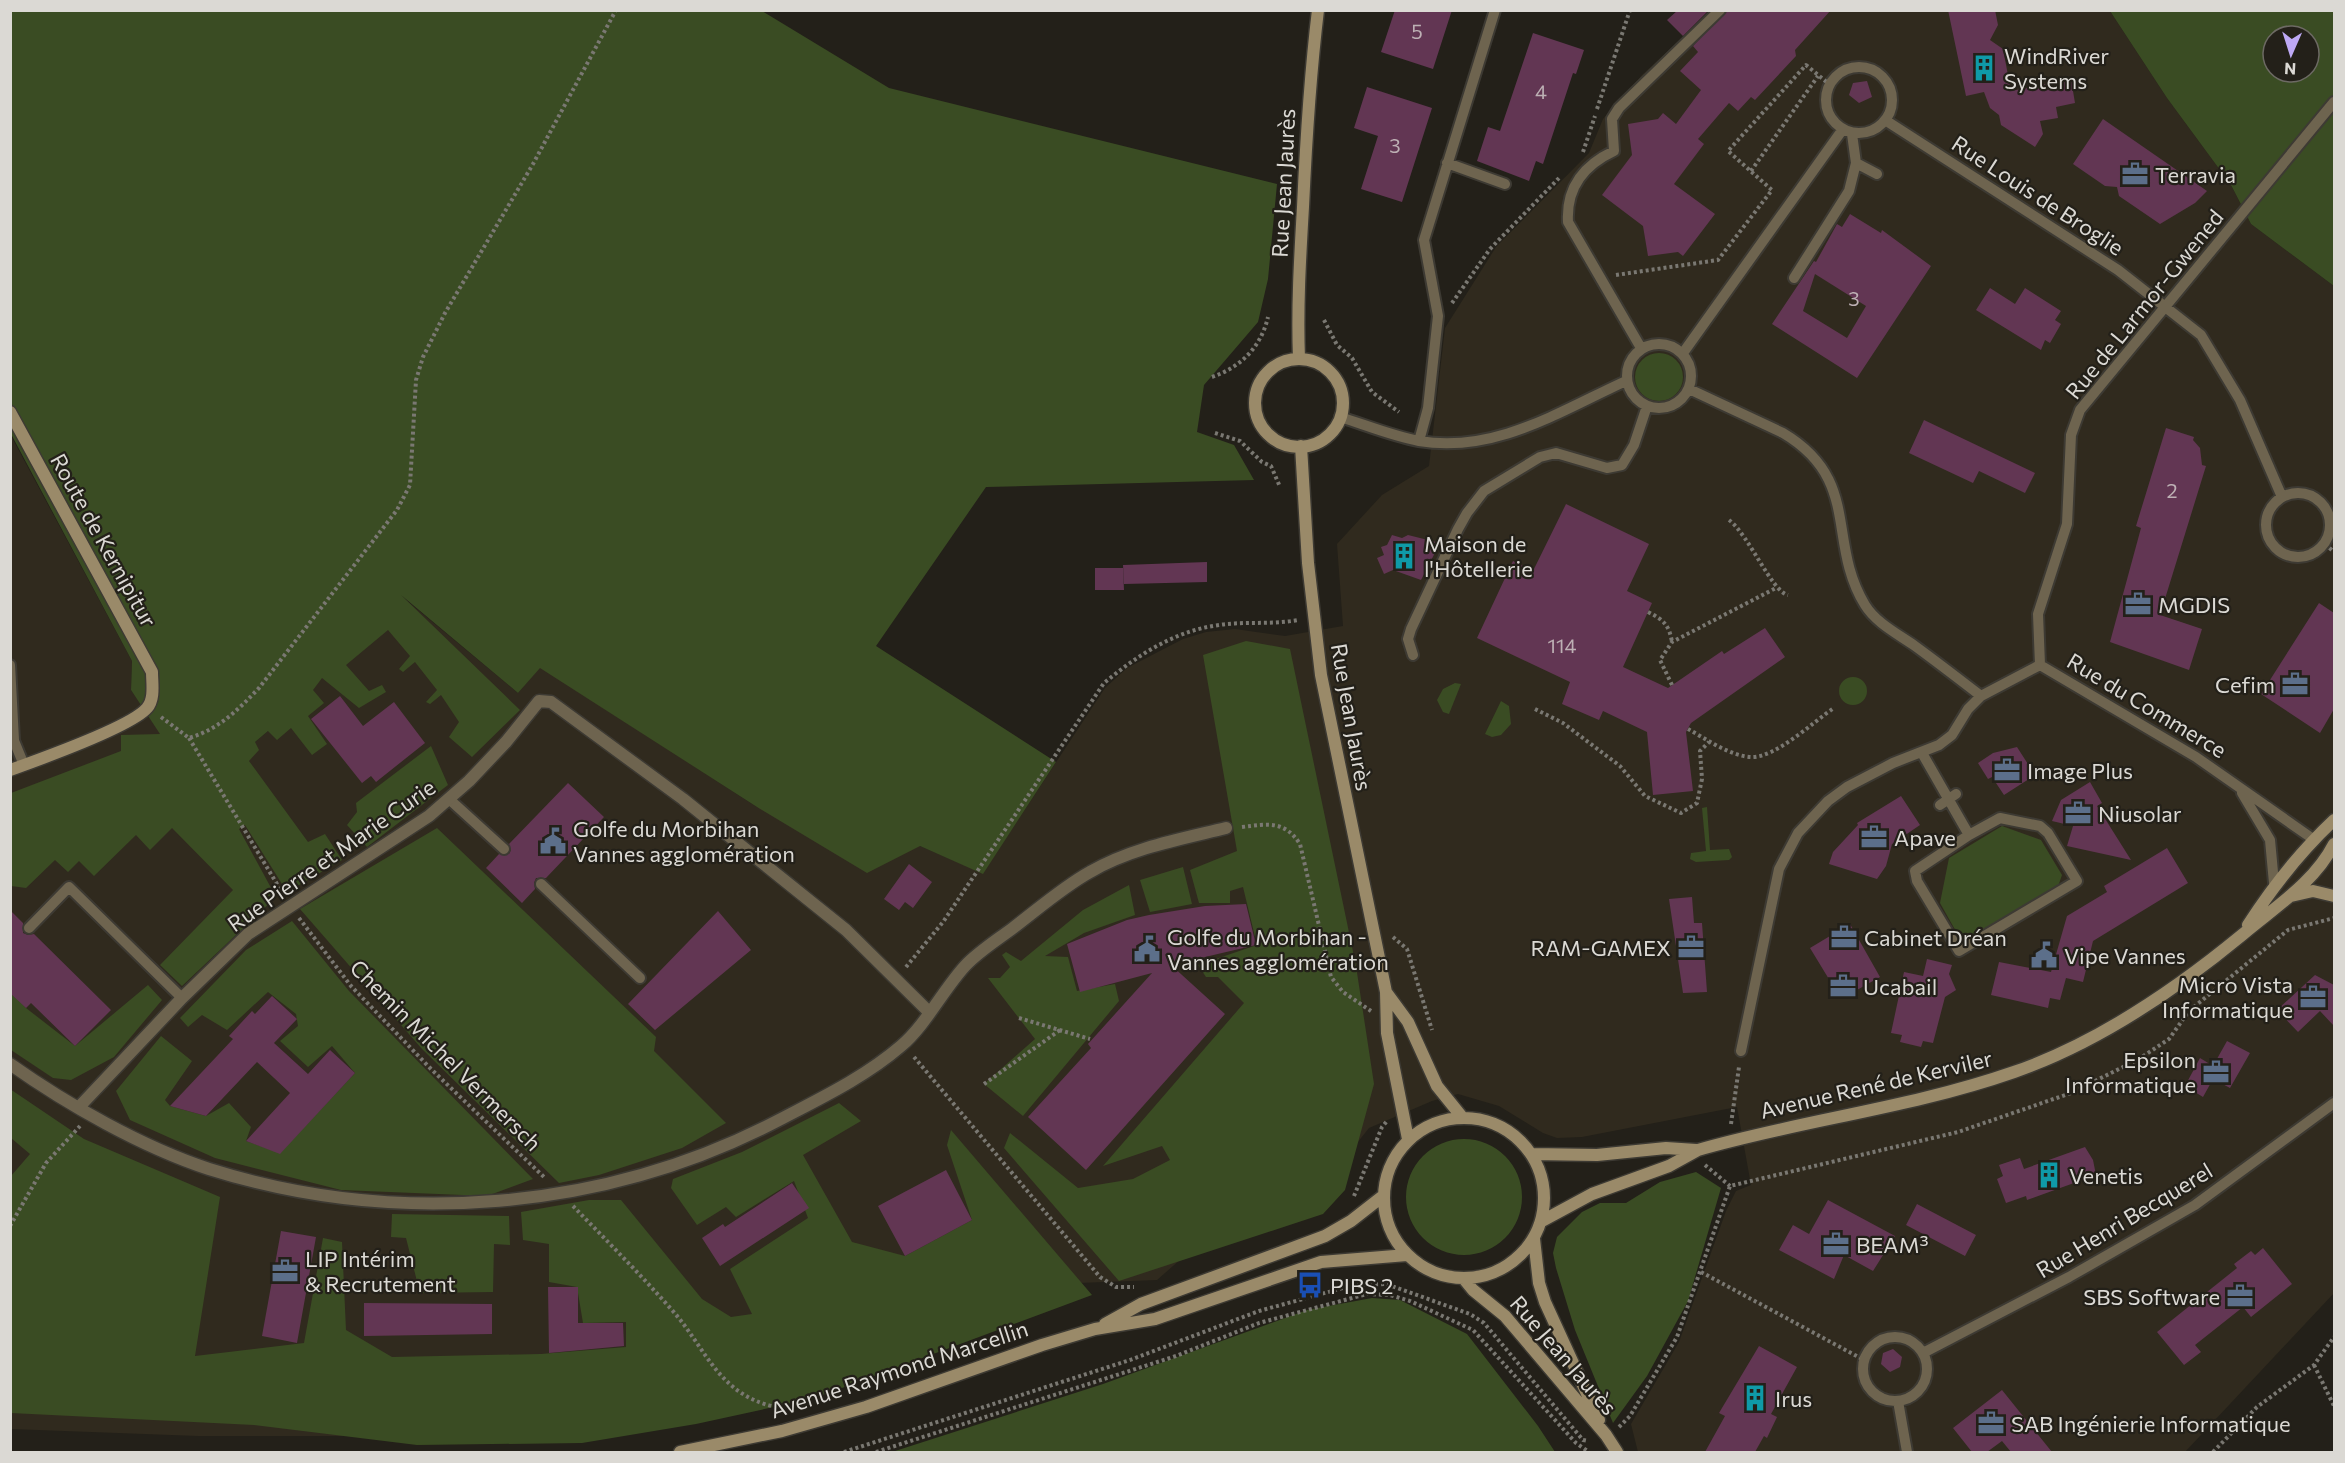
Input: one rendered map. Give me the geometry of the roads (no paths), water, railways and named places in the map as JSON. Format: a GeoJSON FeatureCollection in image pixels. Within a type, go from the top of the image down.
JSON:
{"type":"FeatureCollection","features":[{"type":"Feature","properties":{"kind":"main road","name":"Rue Jean Jaurès"},"geometry":{"type":"LineString","coordinates":[[1299,359],[1298,326],[1304,187],[1310,80],[1318,10]]}},
{"type":"Feature","properties":{"kind":"main road"},"geometry":{"type":"LineString","coordinates":[[1299,359],[1319,364],[1334,378],[1342,397],[1340,417],[1325,438],[1301,446],[1287,445],[1269,435],[1257,417],[1254,404],[1256,390],[1268,372],[1285,361],[1299,359]]}},
{"type":"Feature","properties":{"kind":"main road","name":"Route de Kernipitur"},"geometry":{"type":"LineString","coordinates":[[10,412],[152,672],[153,691],[149,707],[131,720],[24,765]]}},
{"type":"Feature","properties":{"kind":"main road","name":"Rue Jean Jaurès"},"geometry":{"type":"LineString","coordinates":[[1301,446],[1313,618],[1323,687],[1386,992],[1387,1033],[1408,1140]]}},
{"type":"Feature","properties":{"kind":"main road"},"geometry":{"type":"LineString","coordinates":[[10,770],[24,765]]}},
{"type":"Feature","properties":{"kind":"main road","name":"Avenue René de Kerviler"},"geometry":{"type":"LineString","coordinates":[[2242,934],[2274,883],[2313,839],[2334,820]]}},
{"type":"Feature","properties":{"kind":"main road","name":"Rue du Commerce"},"geometry":{"type":"LineString","coordinates":[[2313,839],[2333,850]]}},
{"type":"Feature","properties":{"kind":"main road","name":"Avenue René de Kerviler"},"geometry":{"type":"LineString","coordinates":[[1542,1221],[1592,1194],[1669,1166],[1698,1150],[1731,1140],[1926,1098],[2016,1072],[2091,1038],[2166,995],[2290,896],[2314,873],[2333,850]]}},
{"type":"Feature","properties":{"kind":"main road"},"geometry":{"type":"LineString","coordinates":[[2290,896],[2313,891],[2334,896]]}},
{"type":"Feature","properties":{"kind":"main road","name":"Rue Jean Jaurès"},"geometry":{"type":"LineString","coordinates":[[1386,992],[1408,1022],[1437,1086],[1462,1117]]}},
{"type":"Feature","properties":{"kind":"main road"},"geometry":{"type":"LineString","coordinates":[[1462,1117],[1489,1121],[1513,1134],[1532,1154],[1544,1186],[1542,1221],[1534,1239],[1521,1256],[1504,1268],[1485,1276],[1464,1279],[1433,1273],[1407,1255],[1393,1238],[1385,1218],[1383,1196],[1386,1175],[1394,1156],[1408,1140],[1424,1128],[1442,1120],[1462,1117]]}},
{"type":"Feature","properties":{"kind":"main road","name":"Avenue René de Kerviler"},"geometry":{"type":"LineString","coordinates":[[1532,1154],[1545,1152],[1598,1155],[1666,1148],[1698,1150]]}},
{"type":"Feature","properties":{"kind":"main road","name":"Avenue Raymond Marcellin"},"geometry":{"type":"LineString","coordinates":[[1095,1329],[1141,1304],[1325,1236],[1351,1221],[1383,1196]]}},
{"type":"Feature","properties":{"kind":"main road","name":"Rue Jean Jaurès"},"geometry":{"type":"LineString","coordinates":[[1534,1239],[1539,1283],[1545,1302],[1606,1434],[1617,1452]]}},
{"type":"Feature","properties":{"kind":"main road","name":"Avenue Raymond Marcellin"},"geometry":{"type":"LineString","coordinates":[[680,1452],[782,1431],[866,1407],[960,1372],[1095,1329],[1155,1319],[1321,1262],[1407,1255]]}},
{"type":"Feature","properties":{"kind":"main road","name":"Rue Jean Jaurès"},"geometry":{"type":"LineString","coordinates":[[1464,1279],[1473,1290],[1505,1316],[1606,1434]]}},
{"type":"Feature","properties":{"kind":"street","name":"Rue Pierre et Marie Curie"},"geometry":{"type":"LineString","coordinates":[[85,1110],[182,998],[248,934],[396,840],[448,799],[506,742],[538,701],[551,702],[692,806],[846,930],[928,1012]]}},
{"type":"Feature","properties":{"kind":"street"},"geometry":{"type":"LineString","coordinates":[[10,1064],[130,1136],[206,1168],[280,1187],[319,1195],[415,1204],[501,1201],[583,1188],[672,1166],[716,1150],[842,1087],[903,1045],[967,964],[1091,871],[1157,845],[1226,828]]}},
{"type":"Feature","properties":{"kind":"lane"},"geometry":{"type":"LineString","coordinates":[[1419,441],[1428,408],[1438,316],[1424,240],[1495,10]]}},
{"type":"Feature","properties":{"kind":"lane"},"geometry":{"type":"LineString","coordinates":[[1641,348],[1568,222],[1569,206],[1576,183],[1586,168],[1614,151],[1612,119],[1619,108],[1720,10]]}},
{"type":"Feature","properties":{"kind":"lane"},"geometry":{"type":"LineString","coordinates":[[1862,66],[1875,69],[1890,85],[1893,99],[1886,120],[1866,134],[1848,132],[1833,122],[1828,112],[1826,104],[1829,84],[1838,74],[1849,68],[1862,66]]}},
{"type":"Feature","properties":{"kind":"lane","name":"Rue de Larmor-Gwened"},"geometry":{"type":"LineString","coordinates":[[2040,665],[2038,614],[2067,524],[2070,446],[2074,423],[2080,410],[2334,102]]}},
{"type":"Feature","properties":{"kind":"lane","name":"Rue Louis de Broglie"},"geometry":{"type":"LineString","coordinates":[[1886,120],[2118,270],[2201,335],[2240,400],[2282,497]]}},
{"type":"Feature","properties":{"kind":"lane"},"geometry":{"type":"LineString","coordinates":[[1794,278],[1849,191],[1856,163],[1848,132]]}},
{"type":"Feature","properties":{"kind":"lane"},"geometry":{"type":"LineString","coordinates":[[1683,353],[1848,132]]}},
{"type":"Feature","properties":{"kind":"lane"},"geometry":{"type":"LineString","coordinates":[[1447,163],[1504,184]]}},
{"type":"Feature","properties":{"kind":"lane"},"geometry":{"type":"LineString","coordinates":[[1856,163],[1877,174]]}},
{"type":"Feature","properties":{"kind":"lane"},"geometry":{"type":"LineString","coordinates":[[1663,343],[1683,353],[1692,374],[1689,389],[1677,402],[1668,407],[1647,406],[1637,400],[1626,381],[1626,368],[1633,355],[1641,348],[1663,343]]}},
{"type":"Feature","properties":{"kind":"lane"},"geometry":{"type":"LineString","coordinates":[[1340,417],[1419,441],[1461,444],[1498,438],[1626,381]]}},
{"type":"Feature","properties":{"kind":"lane"},"geometry":{"type":"LineString","coordinates":[[1689,389],[1783,433],[1797,441],[1822,465],[1832,483],[1856,589],[1867,608],[1887,627],[1981,696],[1968,709],[1952,735],[1922,753],[1893,763],[1847,787],[1828,801],[1798,834],[1779,869],[1741,1051]]}},
{"type":"Feature","properties":{"kind":"lane"},"geometry":{"type":"LineString","coordinates":[[1413,655],[1408,639],[1411,628],[1458,529],[1484,491],[1540,457],[1556,453],[1607,468],[1622,465],[1634,445],[1647,406]]}},
{"type":"Feature","properties":{"kind":"lane"},"geometry":{"type":"LineString","coordinates":[[2303,493],[2322,503],[2331,523],[2325,544],[2314,553],[2301,558],[2291,557],[2273,547],[2265,526],[2267,514],[2282,497],[2303,493]]}},
{"type":"Feature","properties":{"kind":"lane"},"geometry":{"type":"LineString","coordinates":[[10,665],[12,736],[24,765]]}},
{"type":"Feature","properties":{"kind":"lane","name":"Rue du Commerce"},"geometry":{"type":"LineString","coordinates":[[1981,696],[2040,665],[2196,757],[2313,839]]}},
{"type":"Feature","properties":{"kind":"lane"},"geometry":{"type":"LineString","coordinates":[[1922,753],[1969,835]]}},
{"type":"Feature","properties":{"kind":"lane","name":"Rue du Commerce"},"geometry":{"type":"LineString","coordinates":[[2240,790],[2270,840],[2274,883]]}},
{"type":"Feature","properties":{"kind":"lane"},"geometry":{"type":"LineString","coordinates":[[448,799],[504,849]]}},
{"type":"Feature","properties":{"kind":"lane"},"geometry":{"type":"LineString","coordinates":[[2000,818],[2040,825],[2048,832],[2078,881],[1959,951],[1917,881],[1915,871],[1969,835],[2000,818]]}},
{"type":"Feature","properties":{"kind":"lane"},"geometry":{"type":"LineString","coordinates":[[541,884],[640,978]]}},
{"type":"Feature","properties":{"kind":"lane"},"geometry":{"type":"LineString","coordinates":[[29,928],[69,887],[182,998]]}},
{"type":"Feature","properties":{"kind":"lane","name":"Rue Henri Becquerel"},"geometry":{"type":"LineString","coordinates":[[1923,1353],[2069,1277],[2195,1205],[2334,1103]]}},
{"type":"Feature","properties":{"kind":"lane"},"geometry":{"type":"LineString","coordinates":[[1895,1337],[1912,1341],[1923,1353],[1928,1371],[1921,1388],[1907,1399],[1898,1401],[1878,1396],[1870,1389],[1865,1380],[1864,1360],[1873,1346],[1887,1338],[1895,1337]]}},
{"type":"Feature","properties":{"kind":"lane"},"geometry":{"type":"LineString","coordinates":[[1898,1401],[1907,1452]]}},
{"type":"Feature","properties":{"kind":"place","name":"WindRiver Systems"},"geometry":{"type":"Point","coordinates":[1984,68]}},
{"type":"Feature","properties":{"kind":"place","name":"Terravia"},"geometry":{"type":"Point","coordinates":[2135,174]}},
{"type":"Feature","properties":{"kind":"place","name":"Maison de l'Hôtellerie"},"geometry":{"type":"Point","coordinates":[1404,556]}},
{"type":"Feature","properties":{"kind":"place","name":"MGDIS"},"geometry":{"type":"Point","coordinates":[2138,604]}},
{"type":"Feature","properties":{"kind":"place","name":"Cefim"},"geometry":{"type":"Point","coordinates":[2295,684]}},
{"type":"Feature","properties":{"kind":"place","name":"Image Plus"},"geometry":{"type":"Point","coordinates":[2007,770]}},
{"type":"Feature","properties":{"kind":"place","name":"Niusolar"},"geometry":{"type":"Point","coordinates":[2078,813]}},
{"type":"Feature","properties":{"kind":"place","name":"Apave"},"geometry":{"type":"Point","coordinates":[1874,837]}},
{"type":"Feature","properties":{"kind":"place","name":"Golfe du Morbihan Vannes agglomération"},"geometry":{"type":"Point","coordinates":[553,841]}},
{"type":"Feature","properties":{"kind":"place","name":"Cabinet Dréan"},"geometry":{"type":"Point","coordinates":[1844,937]}},
{"type":"Feature","properties":{"kind":"place","name":"RAM-GAMEX"},"geometry":{"type":"Point","coordinates":[1691,947]}},
{"type":"Feature","properties":{"kind":"place","name":"Golfe du Morbihan - Vannes agglomération"},"geometry":{"type":"Point","coordinates":[1147,949]}},
{"type":"Feature","properties":{"kind":"place","name":"Vipe Vannes"},"geometry":{"type":"Point","coordinates":[2044,955]}},
{"type":"Feature","properties":{"kind":"place","name":"Ucabail"},"geometry":{"type":"Point","coordinates":[1843,986]}},
{"type":"Feature","properties":{"kind":"place","name":"Micro Vista Informatique"},"geometry":{"type":"Point","coordinates":[2313,997]}},
{"type":"Feature","properties":{"kind":"place","name":"Epsilon Informatique"},"geometry":{"type":"Point","coordinates":[2216,1072]}},
{"type":"Feature","properties":{"kind":"place","name":"Venetis"},"geometry":{"type":"Point","coordinates":[2049,1175]}},
{"type":"Feature","properties":{"kind":"place","name":"BEAM³"},"geometry":{"type":"Point","coordinates":[1836,1244]}},
{"type":"Feature","properties":{"kind":"place","name":"LIP Intérim & Recrutement"},"geometry":{"type":"Point","coordinates":[285,1271]}},
{"type":"Feature","properties":{"kind":"place","name":"PIBS 2"},"geometry":{"type":"Point","coordinates":[1310,1285]}},
{"type":"Feature","properties":{"kind":"place","name":"SBS Software"},"geometry":{"type":"Point","coordinates":[2240,1296]}},
{"type":"Feature","properties":{"kind":"place","name":"Irus"},"geometry":{"type":"Point","coordinates":[1755,1398]}},
{"type":"Feature","properties":{"kind":"place","name":"SAB Ingénierie Informatique"},"geometry":{"type":"Point","coordinates":[1991,1423]}}]}
